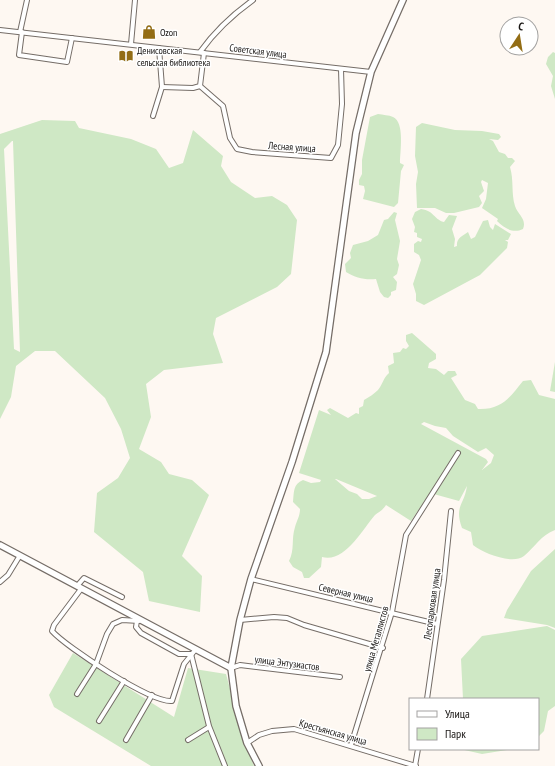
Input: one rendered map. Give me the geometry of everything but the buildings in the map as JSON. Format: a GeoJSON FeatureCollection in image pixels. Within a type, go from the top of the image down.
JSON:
{"type":"FeatureCollection","features":[{"type":"Feature","properties":{"kind":"main road"},"geometry":{"type":"LineString","coordinates":[[259,766],[247,743],[236,706],[231,668],[240,620],[251,579],[292,462],[326,352],[356,133],[371,72],[403,0]]}},
{"type":"Feature","properties":{"kind":"main road"},"geometry":{"type":"LineString","coordinates":[[0,545],[19,557],[231,668]]}},
{"type":"Feature","properties":{"kind":"street"},"geometry":{"type":"LineString","coordinates":[[26,0],[21,32],[20,55],[67,62],[72,38]]}},
{"type":"Feature","properties":{"kind":"street"},"geometry":{"type":"LineString","coordinates":[[131,44],[135,0]]}},
{"type":"Feature","properties":{"kind":"street"},"geometry":{"type":"LineString","coordinates":[[162,87],[193,88],[200,86],[202,53],[212,36],[233,15],[253,0]]}},
{"type":"Feature","properties":{"kind":"street","name":"Советская улица"},"geometry":{"type":"LineString","coordinates":[[0,30],[371,72]]}},
{"type":"Feature","properties":{"kind":"street"},"geometry":{"type":"LineString","coordinates":[[153,116],[162,87],[159,48]]}},
{"type":"Feature","properties":{"kind":"street","name":"Лесная улица"},"geometry":{"type":"LineString","coordinates":[[200,86],[223,106],[230,138],[236,148],[252,152],[330,158],[338,146],[342,104],[341,69]]}},
{"type":"Feature","properties":{"kind":"street","name":"улица Металлистов"},"geometry":{"type":"LineString","coordinates":[[351,745],[383,648],[392,612],[406,535],[458,453]]}},
{"type":"Feature","properties":{"kind":"street","name":"Лесопарковая улица"},"geometry":{"type":"LineString","coordinates":[[427,698],[444,580],[451,511]]}},
{"type":"Feature","properties":{"kind":"street"},"geometry":{"type":"LineString","coordinates":[[0,582],[8,575],[19,557]]}},
{"type":"Feature","properties":{"kind":"street"},"geometry":{"type":"LineString","coordinates":[[122,597],[84,578],[79,588],[54,624],[52,631],[96,664],[124,681],[152,695],[172,701],[184,664],[196,649]]}},
{"type":"Feature","properties":{"kind":"street","name":"Северная улица"},"geometry":{"type":"LineString","coordinates":[[251,579],[438,624]]}},
{"type":"Feature","properties":{"kind":"street"},"geometry":{"type":"LineString","coordinates":[[240,620],[274,617],[287,618],[304,625],[383,648]]}},
{"type":"Feature","properties":{"kind":"street"},"geometry":{"type":"LineString","coordinates":[[77,694],[96,664],[107,634],[113,624],[122,620],[145,622]]}},
{"type":"Feature","properties":{"kind":"street"},"geometry":{"type":"LineString","coordinates":[[137,621],[136,627],[141,633],[179,654],[191,654]]}},
{"type":"Feature","properties":{"kind":"street"},"geometry":{"type":"LineString","coordinates":[[191,654],[210,726],[225,766]]}},
{"type":"Feature","properties":{"kind":"street","name":"улица Энтузиастов"},"geometry":{"type":"LineString","coordinates":[[231,668],[240,665],[340,678]]}},
{"type":"Feature","properties":{"kind":"street"},"geometry":{"type":"LineString","coordinates":[[99,721],[124,681]]}},
{"type":"Feature","properties":{"kind":"street"},"geometry":{"type":"LineString","coordinates":[[126,740],[152,695]]}},
{"type":"Feature","properties":{"kind":"street"},"geometry":{"type":"LineString","coordinates":[[188,740],[210,726]]}},
{"type":"Feature","properties":{"kind":"street","name":"Крестьянская улица"},"geometry":{"type":"LineString","coordinates":[[247,743],[259,735],[272,731],[294,729],[351,745],[415,766]]}},
{"type":"Feature","properties":{"kind":"street"},"geometry":{"type":"LineString","coordinates":[[415,766],[418,750]]}},
{"type":"Feature","properties":{"kind":"green space"},"geometry":{"type":"Polygon","coordinates":[[[553,52],[555,53],[555,99],[551,86],[553,76],[546,64],[548,57],[553,52]]]}},
{"type":"Feature","properties":{"kind":"green space"},"geometry":{"type":"Polygon","coordinates":[[[378,114],[393,117],[397,120],[399,125],[401,145],[400,163],[404,165],[401,171],[398,203],[394,207],[363,199],[365,191],[364,186],[359,185],[359,180],[362,174],[362,160],[370,117],[378,114]]]}},
{"type":"Feature","properties":{"kind":"green space"},"geometry":{"type":"Polygon","coordinates":[[[42,120],[75,121],[79,128],[131,139],[156,149],[169,168],[183,163],[193,130],[223,156],[221,166],[231,182],[255,198],[272,196],[287,205],[297,220],[291,274],[277,287],[216,318],[213,334],[223,363],[164,370],[146,384],[151,417],[139,449],[161,462],[169,474],[192,480],[209,495],[182,556],[202,576],[200,612],[149,601],[143,572],[94,532],[97,493],[118,478],[130,458],[121,429],[105,398],[55,351],[35,351],[16,366],[11,397],[0,419],[0,134],[42,120]],[[13,141],[4,149],[14,349],[20,352],[13,141]]]}},
{"type":"Feature","properties":{"kind":"green space"},"geometry":{"type":"Polygon","coordinates":[[[422,123],[455,130],[482,131],[499,134],[501,137],[498,140],[489,139],[493,141],[499,152],[515,161],[510,167],[513,196],[516,209],[524,222],[523,229],[512,231],[506,228],[497,221],[498,219],[482,208],[486,199],[488,183],[482,180],[481,182],[484,191],[479,196],[482,203],[479,207],[454,213],[446,213],[435,208],[417,208],[416,184],[418,172],[415,156],[416,127],[422,123]]]}},
{"type":"Feature","properties":{"kind":"green space"},"geometry":{"type":"Polygon","coordinates":[[[421,209],[429,211],[440,221],[444,222],[449,215],[457,216],[452,229],[455,239],[454,247],[457,246],[459,239],[468,232],[471,239],[475,237],[483,221],[488,220],[490,227],[493,230],[495,224],[511,234],[508,240],[505,240],[508,242],[507,248],[480,275],[424,305],[416,301],[416,294],[413,284],[421,260],[419,255],[414,252],[414,244],[418,241],[421,242],[422,239],[417,237],[417,233],[414,232],[415,227],[412,219],[415,212],[421,209]]]}},
{"type":"Feature","properties":{"kind":"green space"},"geometry":{"type":"Polygon","coordinates":[[[394,212],[397,213],[395,220],[400,241],[397,259],[399,265],[397,274],[393,277],[397,282],[396,290],[391,292],[391,295],[388,298],[384,297],[380,292],[376,279],[364,279],[350,274],[346,272],[345,264],[351,258],[350,253],[353,245],[368,241],[378,235],[384,220],[388,219],[394,212]]]}},
{"type":"Feature","properties":{"kind":"green space"},"geometry":{"type":"Polygon","coordinates":[[[412,333],[436,354],[436,359],[429,363],[428,368],[436,369],[444,375],[448,371],[455,371],[457,375],[451,378],[465,400],[475,404],[478,409],[486,409],[499,405],[509,397],[523,381],[531,380],[539,395],[555,399],[555,530],[542,538],[524,556],[512,559],[498,557],[473,545],[471,532],[462,528],[459,510],[466,493],[467,486],[459,501],[430,493],[411,521],[386,505],[375,515],[352,544],[338,555],[330,558],[322,557],[321,567],[309,578],[304,578],[302,572],[293,567],[289,561],[292,552],[294,532],[300,511],[300,509],[293,502],[297,484],[303,480],[311,483],[320,482],[321,480],[299,473],[319,410],[331,415],[327,410],[330,408],[348,418],[356,413],[359,414],[359,408],[363,406],[364,400],[378,390],[389,373],[388,366],[394,363],[393,353],[400,352],[403,348],[406,349],[409,346],[406,341],[406,335],[412,333]],[[424,422],[421,424],[486,459],[488,462],[482,470],[491,463],[494,455],[486,448],[478,452],[453,436],[446,428],[424,422]],[[336,479],[349,491],[357,494],[362,499],[369,499],[377,496],[336,479]]]}},
{"type":"Feature","properties":{"kind":"green space"},"geometry":{"type":"Polygon","coordinates":[[[555,362],[555,392],[550,391],[555,362]]]}},
{"type":"Feature","properties":{"kind":"green space"},"geometry":{"type":"Polygon","coordinates":[[[555,549],[555,628],[547,625],[504,618],[507,610],[531,571],[555,549]]]}},
{"type":"Feature","properties":{"kind":"green space"},"geometry":{"type":"Polygon","coordinates":[[[547,626],[555,630],[555,706],[548,711],[544,731],[539,736],[539,698],[463,698],[461,659],[482,636],[547,626]]]}},
{"type":"Feature","properties":{"kind":"green space"},"geometry":{"type":"Polygon","coordinates":[[[73,653],[174,717],[188,668],[226,674],[245,744],[254,766],[151,766],[54,707],[49,695],[73,653]]]}},
{"type":"Feature","properties":{"kind":"green space"},"geometry":{"type":"Polygon","coordinates":[[[464,750],[507,750],[482,754],[464,750]]]}},
{"type":"Feature","properties":{"kind":"place","name":"Ozon"},"geometry":{"type":"Point","coordinates":[149,32]}},
{"type":"Feature","properties":{"kind":"place","name":"Денисовская сельская библиотека"},"geometry":{"type":"Point","coordinates":[126,56]}}]}
